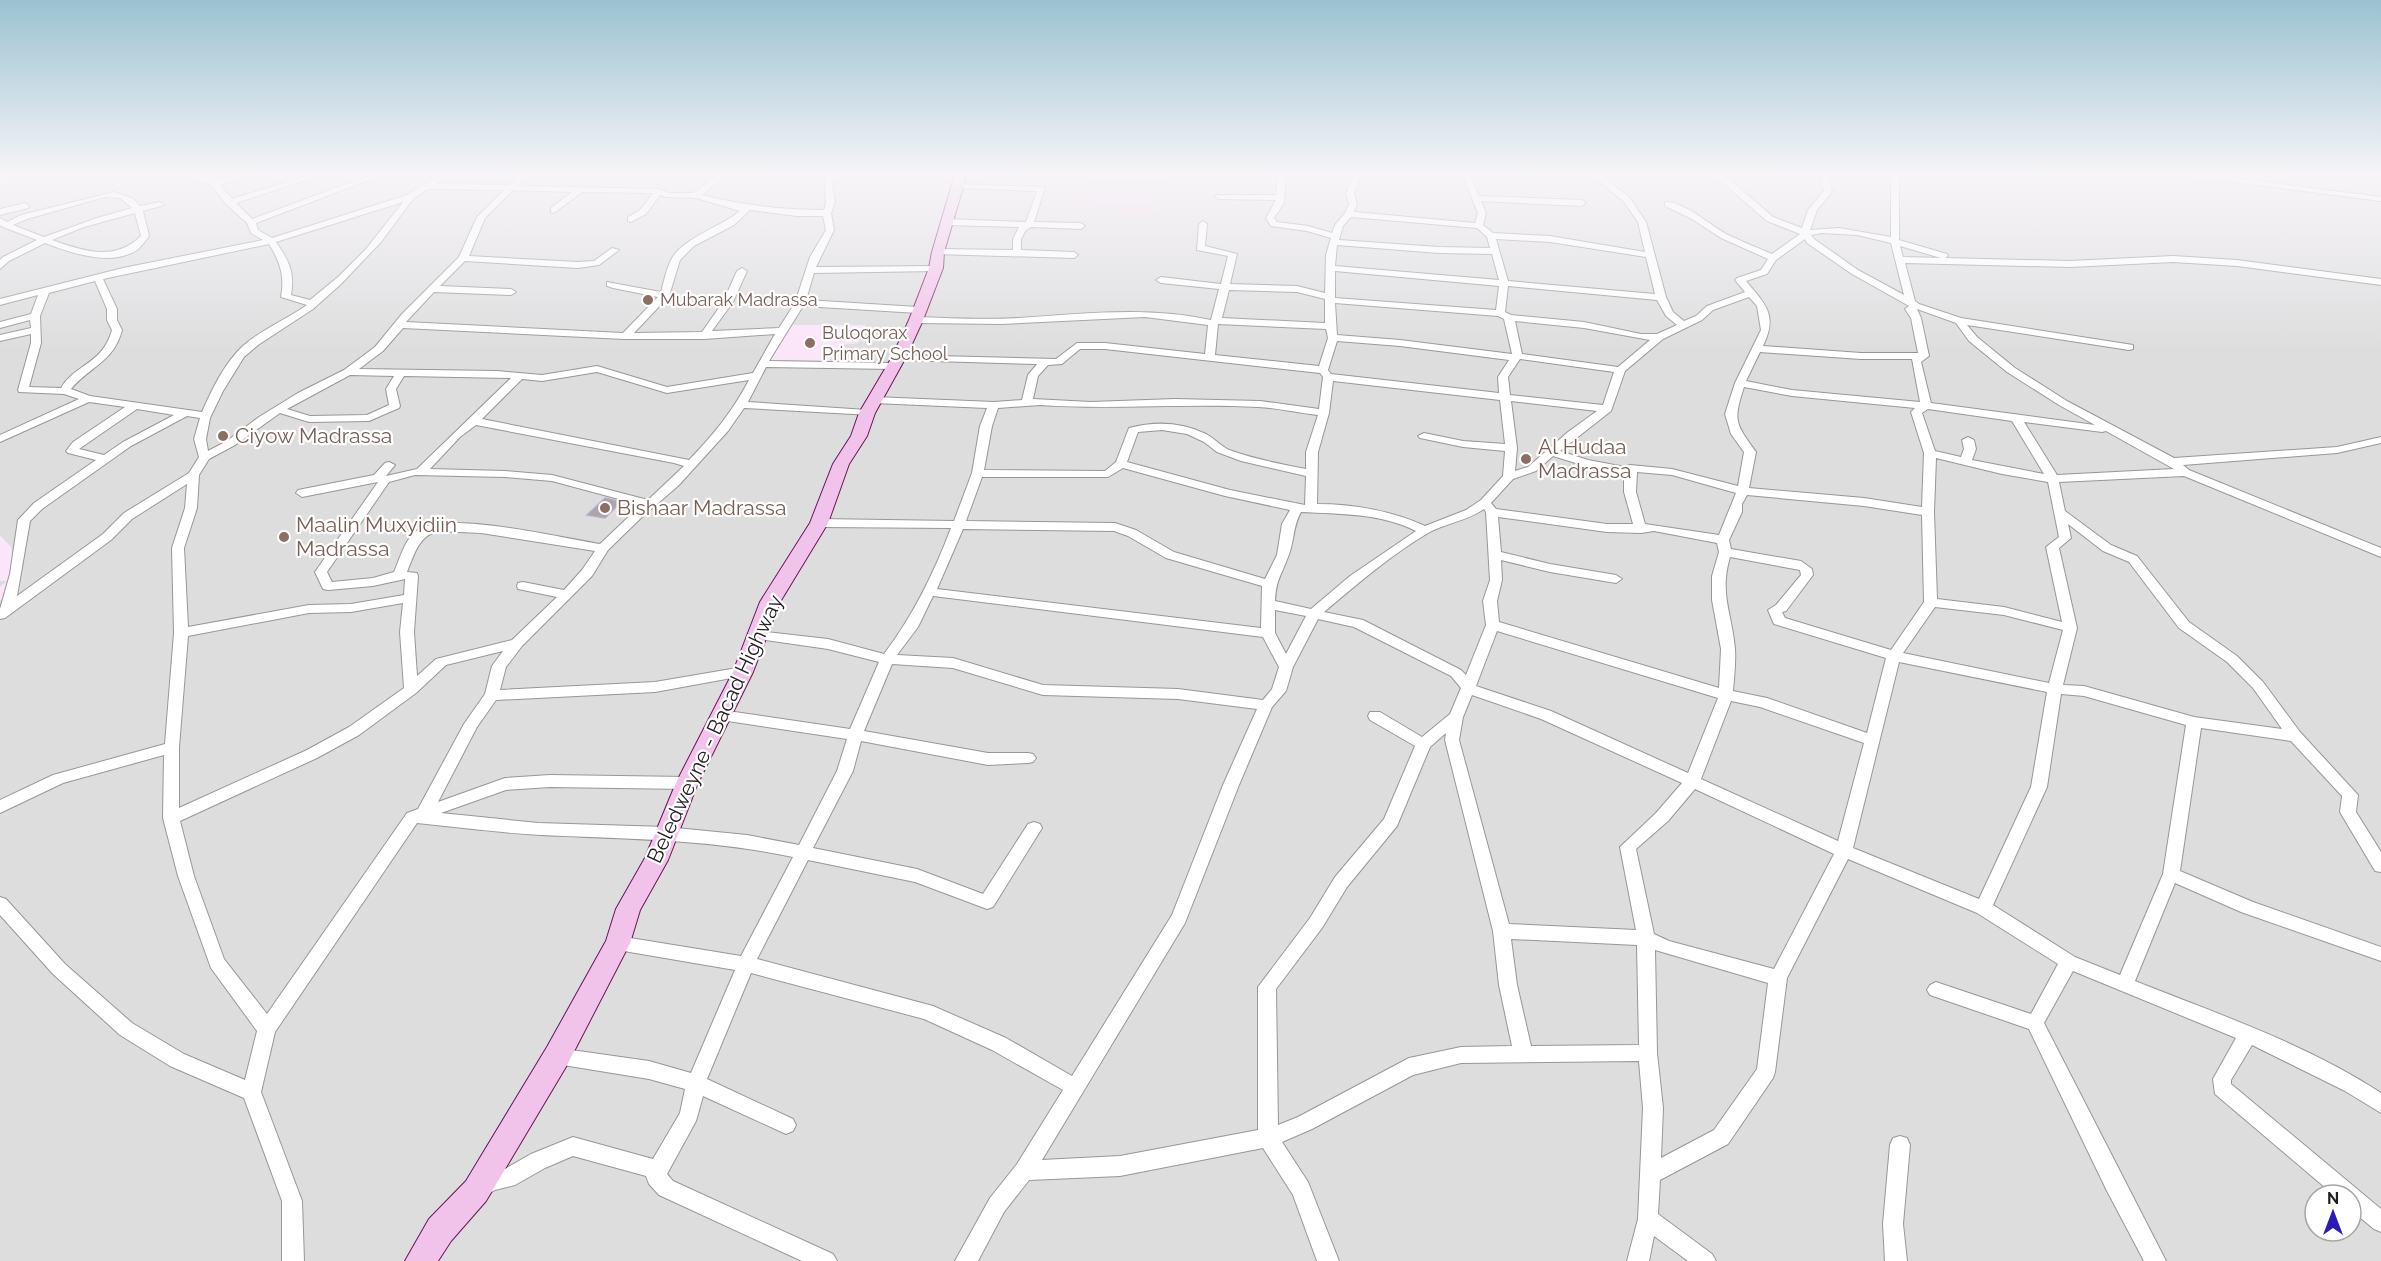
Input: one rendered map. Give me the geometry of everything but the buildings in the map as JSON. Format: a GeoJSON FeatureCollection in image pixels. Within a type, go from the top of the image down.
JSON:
{"type":"FeatureCollection","features":[{"type":"Feature","properties":{"kind":"street"},"geometry":{"type":"LineString","coordinates":[[28,233],[73,250],[119,255],[124,258],[120,266],[123,271]]}},
{"type":"Feature","properties":{"kind":"street"},"geometry":{"type":"LineString","coordinates":[[0,266],[6,259],[61,233]]}},
{"type":"Feature","properties":{"kind":"street"},"geometry":{"type":"LineString","coordinates":[[119,255],[140,246],[146,236],[145,233]]}},
{"type":"Feature","properties":{"kind":"street"},"geometry":{"type":"LineString","coordinates":[[257,233],[271,241],[282,258],[289,279],[286,297],[312,303]]}},
{"type":"Feature","properties":{"kind":"street"},"geometry":{"type":"LineString","coordinates":[[0,302],[123,271],[271,241],[297,233]]}},
{"type":"Feature","properties":{"kind":"street"},"geometry":{"type":"LineString","coordinates":[[205,457],[200,438],[207,416],[219,388],[238,358],[247,348],[310,307],[312,303],[330,291],[386,233]]}},
{"type":"Feature","properties":{"kind":"street"},"geometry":{"type":"LineString","coordinates":[[4,611],[107,537],[128,516],[157,496],[193,476],[205,457],[231,443],[323,382],[348,372],[380,349],[400,325],[405,315],[463,258],[474,233]]}},
{"type":"Feature","properties":{"kind":"street"},"geometry":{"type":"LineString","coordinates":[[626,336],[664,296],[676,259],[691,244],[712,233]]}},
{"type":"Feature","properties":{"kind":"street"},"geometry":{"type":"LineString","coordinates":[[293,1261],[292,1201],[252,1092],[267,1029],[419,815],[471,724],[492,695],[499,666],[517,643],[587,573],[603,548],[674,484],[724,429],[741,405],[770,350],[800,303],[815,257],[828,233]]}},
{"type":"Feature","properties":{"kind":"street","name":"Beledweyne - Bacad Highway"},"geometry":{"type":"LineString","coordinates":[[420,1261],[440,1230],[476,1191],[557,1056],[618,943],[628,909],[656,860],[687,783],[743,672],[770,603],[819,523],[842,464],[859,436],[871,407],[896,362],[917,315],[937,260],[943,233]]}},
{"type":"Feature","properties":{"kind":"street"},"geometry":{"type":"LineString","coordinates":[[1017,253],[1017,239],[1020,233]]}},
{"type":"Feature","properties":{"kind":"street"},"geometry":{"type":"LineString","coordinates":[[1202,233],[1200,248],[1233,254],[1214,322],[1210,358]]}},
{"type":"Feature","properties":{"kind":"street"},"geometry":{"type":"LineString","coordinates":[[1317,233],[1335,240],[1493,251]]}},
{"type":"Feature","properties":{"kind":"street"},"geometry":{"type":"LineString","coordinates":[[1311,508],[1312,452],[1324,412],[1326,373],[1333,338],[1330,326],[1332,316],[1330,255],[1337,233]]}},
{"type":"Feature","properties":{"kind":"street"},"geometry":{"type":"LineString","coordinates":[[1487,233],[1491,236],[1537,237],[1605,250],[1649,255]]}},
{"type":"Feature","properties":{"kind":"street"},"geometry":{"type":"LineString","coordinates":[[1644,233],[1661,297],[1669,314],[1682,324]]}},
{"type":"Feature","properties":{"kind":"street"},"geometry":{"type":"LineString","coordinates":[[1719,233],[1773,258]]}},
{"type":"Feature","properties":{"kind":"street"},"geometry":{"type":"LineString","coordinates":[[1638,1261],[1648,1219],[1653,1108],[1648,1053],[1646,938],[1628,847],[1662,818],[1692,782],[1726,695],[1728,649],[1719,600],[1718,576],[1724,546],[1734,520],[1736,504],[1743,491],[1750,452],[1737,434],[1730,414],[1740,383],[1767,330],[1762,305],[1740,280],[1764,272],[1773,258],[1806,233],[1810,242],[1855,272],[1913,304],[1959,321],[2129,347]]}},
{"type":"Feature","properties":{"kind":"street"},"geometry":{"type":"LineString","coordinates":[[1852,233],[1878,236],[1963,262]]}},
{"type":"Feature","properties":{"kind":"street"},"geometry":{"type":"LineString","coordinates":[[1895,233],[1899,261],[1913,304],[1910,309],[1916,318],[1924,356]]}},
{"type":"Feature","properties":{"kind":"street"},"geometry":{"type":"LineString","coordinates":[[1491,236],[1493,251],[1504,282],[1504,315],[1516,357],[1503,377],[1511,448],[1509,477],[1488,508],[1495,555],[1496,580],[1490,601],[1493,625],[1456,717],[1452,740],[1502,931],[1508,986],[1523,1053]]}},
{"type":"Feature","properties":{"kind":"street"},"geometry":{"type":"LineString","coordinates":[[463,258],[578,264],[596,263],[615,250]]}},
{"type":"Feature","properties":{"kind":"street"},"geometry":{"type":"LineString","coordinates":[[812,270],[1017,253],[1074,255]]}},
{"type":"Feature","properties":{"kind":"street"},"geometry":{"type":"LineString","coordinates":[[1899,261],[2070,264],[2173,259],[2237,263],[2381,282]]}},
{"type":"Feature","properties":{"kind":"street"},"geometry":{"type":"LineString","coordinates":[[1330,268],[1661,297]]}},
{"type":"Feature","properties":{"kind":"street"},"geometry":{"type":"LineString","coordinates":[[704,336],[728,302],[742,271]]}},
{"type":"Feature","properties":{"kind":"street"},"geometry":{"type":"LineString","coordinates":[[65,391],[67,386],[101,359],[114,342],[117,330],[112,320],[112,309],[98,277]]}},
{"type":"Feature","properties":{"kind":"street"},"geometry":{"type":"LineString","coordinates":[[1161,280],[1225,287],[1298,289],[1330,299],[1504,315],[1584,325],[1641,337],[1659,337]]}},
{"type":"Feature","properties":{"kind":"street"},"geometry":{"type":"LineString","coordinates":[[610,284],[625,290],[654,292],[664,296]]}},
{"type":"Feature","properties":{"kind":"street"},"geometry":{"type":"LineString","coordinates":[[433,289],[511,292]]}},
{"type":"Feature","properties":{"kind":"street"},"geometry":{"type":"LineString","coordinates":[[45,290],[35,316],[36,343],[23,390],[65,391],[88,399],[207,416]]}},
{"type":"Feature","properties":{"kind":"street"},"geometry":{"type":"LineString","coordinates":[[1509,477],[1532,469],[1607,409],[1620,370],[1659,337],[1682,324],[1699,318],[1710,308],[1751,293]]}},
{"type":"Feature","properties":{"kind":"street"},"geometry":{"type":"LineString","coordinates":[[800,303],[995,321],[1108,313],[1190,317],[1214,322],[1330,326]]}},
{"type":"Feature","properties":{"kind":"street"},"geometry":{"type":"LineString","coordinates":[[995,321],[1001,309]]}},
{"type":"Feature","properties":{"kind":"street"},"geometry":{"type":"LineString","coordinates":[[0,325],[35,316]]}},
{"type":"Feature","properties":{"kind":"street"},"geometry":{"type":"LineString","coordinates":[[1959,321],[1973,339],[2011,370],[2110,430],[2172,462],[2185,472],[2381,553]]}},
{"type":"Feature","properties":{"kind":"street"},"geometry":{"type":"LineString","coordinates":[[400,325],[626,336],[704,336],[784,331]]}},
{"type":"Feature","properties":{"kind":"street"},"geometry":{"type":"LineString","coordinates":[[0,338],[34,330]]}},
{"type":"Feature","properties":{"kind":"street"},"geometry":{"type":"LineString","coordinates":[[1333,338],[1400,343],[1620,370]]}},
{"type":"Feature","properties":{"kind":"street"},"geometry":{"type":"LineString","coordinates":[[764,364],[1058,362],[1077,346],[1105,346],[1607,409]]}},
{"type":"Feature","properties":{"kind":"street"},"geometry":{"type":"LineString","coordinates":[[1758,349],[1861,356],[1924,356]]}},
{"type":"Feature","properties":{"kind":"street"},"geometry":{"type":"LineString","coordinates":[[1924,356],[1916,361],[1926,406]]}},
{"type":"Feature","properties":{"kind":"street"},"geometry":{"type":"LineString","coordinates":[[1026,404],[1033,375],[1045,362]]}},
{"type":"Feature","properties":{"kind":"street"},"geometry":{"type":"LineString","coordinates":[[348,372],[542,378],[597,369],[667,390],[755,376]]}},
{"type":"Feature","properties":{"kind":"street"},"geometry":{"type":"LineString","coordinates":[[280,410],[309,419],[369,418],[395,405],[391,389],[401,373]]}},
{"type":"Feature","properties":{"kind":"street"},"geometry":{"type":"LineString","coordinates":[[420,472],[519,376]]}},
{"type":"Feature","properties":{"kind":"street"},"geometry":{"type":"LineString","coordinates":[[1740,383],[1792,393],[1926,406],[2110,430]]}},
{"type":"Feature","properties":{"kind":"street"},"geometry":{"type":"LineString","coordinates":[[0,439],[88,399]]}},
{"type":"Feature","properties":{"kind":"street"},"geometry":{"type":"LineString","coordinates":[[741,405],[871,407],[1175,402],[1260,404],[1324,412]]}},
{"type":"Feature","properties":{"kind":"street"},"geometry":{"type":"LineString","coordinates":[[826,1261],[666,1188],[656,1177],[689,1114],[696,1083],[747,964],[802,851],[845,771],[855,735],[887,659],[911,627],[930,592],[960,526],[978,473],[986,426],[994,405]]}},
{"type":"Feature","properties":{"kind":"street"},"geometry":{"type":"LineString","coordinates":[[103,462],[100,457],[72,451],[77,444],[134,406]]}},
{"type":"Feature","properties":{"kind":"street"},"geometry":{"type":"LineString","coordinates":[[1651,1174],[1720,1137],[1766,1072],[1778,978],[1844,851],[1894,656],[1930,603],[1928,512],[1930,453],[1916,412],[1926,406]]}},
{"type":"Feature","properties":{"kind":"street"},"geometry":{"type":"LineString","coordinates":[[4,611],[16,574],[24,520],[38,506],[127,444],[185,413]]}},
{"type":"Feature","properties":{"kind":"street"},"geometry":{"type":"LineString","coordinates":[[1983,908],[2039,787],[2055,689],[2070,628],[2052,547],[2065,538],[2053,479],[2016,418]]}},
{"type":"Feature","properties":{"kind":"street"},"geometry":{"type":"LineString","coordinates":[[474,421],[677,460],[691,465]]}},
{"type":"Feature","properties":{"kind":"street"},"geometry":{"type":"LineString","coordinates":[[978,473],[1043,476],[1108,474],[1121,464],[1133,430],[1184,428],[1210,441],[1220,450],[1262,464],[1313,474]]}},
{"type":"Feature","properties":{"kind":"street"},"geometry":{"type":"LineString","coordinates":[[1424,436],[1463,444],[1511,448]]}},
{"type":"Feature","properties":{"kind":"street"},"geometry":{"type":"LineString","coordinates":[[1966,461],[1970,449],[1968,440]]}},
{"type":"Feature","properties":{"kind":"street"},"geometry":{"type":"LineString","coordinates":[[2172,462],[2337,450],[2381,440]]}},
{"type":"Feature","properties":{"kind":"street"},"geometry":{"type":"LineString","coordinates":[[1552,452],[1586,463],[1631,471]]}},
{"type":"Feature","properties":{"kind":"street"},"geometry":{"type":"LineString","coordinates":[[1930,453],[2002,471],[2053,479],[2185,472]]}},
{"type":"Feature","properties":{"kind":"street"},"geometry":{"type":"LineString","coordinates":[[1121,464],[1193,484],[1297,508],[1394,517],[1425,530]]}},
{"type":"Feature","properties":{"kind":"street"},"geometry":{"type":"LineString","coordinates":[[389,465],[321,572],[328,586],[373,582],[399,575],[412,576],[407,632],[411,690]]}},
{"type":"Feature","properties":{"kind":"street"},"geometry":{"type":"LineString","coordinates":[[1641,529],[1630,492],[1628,478],[1630,468],[1672,472],[1743,491],[1864,502],[1928,512]]}},
{"type":"Feature","properties":{"kind":"street"},"geometry":{"type":"LineString","coordinates":[[302,493],[330,486],[420,472],[505,474],[552,478],[650,504]]}},
{"type":"Feature","properties":{"kind":"street"},"geometry":{"type":"LineString","coordinates":[[193,476],[191,508],[178,548],[180,633],[172,747],[171,818],[186,876],[217,963],[267,1029]]}},
{"type":"Feature","properties":{"kind":"street"},"geometry":{"type":"LineString","coordinates":[[1286,667],[1268,633],[1269,584],[1283,555],[1288,524],[1297,508]]}},
{"type":"Feature","properties":{"kind":"street"},"geometry":{"type":"LineString","coordinates":[[966,1261],[997,1205],[1024,1171],[1179,918],[1231,784],[1266,705],[1279,691],[1286,667],[1314,613],[1355,579],[1425,530],[1488,508],[1607,528],[1654,527],[1801,565],[1806,569],[1807,574],[1781,608],[1775,610],[1779,621],[1894,656],[2055,689],[2084,691],[2194,722],[2295,736]]}},
{"type":"Feature","properties":{"kind":"street"},"geometry":{"type":"LineString","coordinates":[[2061,513],[2107,548],[2133,560],[2184,625],[2232,659],[2258,685],[2295,736],[2350,795],[2348,812],[2381,866]]}},
{"type":"Feature","properties":{"kind":"street"},"geometry":{"type":"LineString","coordinates":[[819,523],[1115,527],[1132,532],[1170,555],[1269,584]]}},
{"type":"Feature","properties":{"kind":"street"},"geometry":{"type":"LineString","coordinates":[[399,575],[417,538],[424,531],[438,526],[478,528],[603,548]]}},
{"type":"Feature","properties":{"kind":"street"},"geometry":{"type":"LineString","coordinates":[[1495,555],[1550,568],[1616,579]]}},
{"type":"Feature","properties":{"kind":"street"},"geometry":{"type":"LineString","coordinates":[[523,586],[567,595]]}},
{"type":"Feature","properties":{"kind":"street"},"geometry":{"type":"LineString","coordinates":[[930,592],[1268,633]]}},
{"type":"Feature","properties":{"kind":"street"},"geometry":{"type":"LineString","coordinates":[[180,633],[309,609],[351,608],[409,598]]}},
{"type":"Feature","properties":{"kind":"street"},"geometry":{"type":"LineString","coordinates":[[1930,603],[2004,611],[2070,628]]}},
{"type":"Feature","properties":{"kind":"street"},"geometry":{"type":"LineString","coordinates":[[1268,604],[1358,623],[1456,673],[1469,688],[1546,714],[1844,851],[1983,908],[2069,962],[2248,1034],[2352,1085],[2381,1104]]}},
{"type":"Feature","properties":{"kind":"street"},"geometry":{"type":"LineString","coordinates":[[1493,625],[1726,695],[1762,702],[1871,740]]}},
{"type":"Feature","properties":{"kind":"street"},"geometry":{"type":"LineString","coordinates":[[758,635],[828,644],[887,659],[953,663],[1043,690],[1178,694],[1266,705]]}},
{"type":"Feature","properties":{"kind":"street"},"geometry":{"type":"LineString","coordinates":[[171,818],[312,754],[354,731],[411,690],[441,662],[517,643]]}},
{"type":"Feature","properties":{"kind":"street"},"geometry":{"type":"LineString","coordinates":[[492,695],[655,687],[743,672]]}},
{"type":"Feature","properties":{"kind":"street"},"geometry":{"type":"LineString","coordinates":[[721,716],[931,747],[988,759],[1028,758]]}},
{"type":"Feature","properties":{"kind":"street"},"geometry":{"type":"LineString","coordinates":[[1375,716],[1423,744]]}},
{"type":"Feature","properties":{"kind":"street"},"geometry":{"type":"LineString","coordinates":[[1328,1261],[1301,1189],[1268,1138],[1267,987],[1316,923],[1341,882],[1391,822],[1423,744],[1456,717]]}},
{"type":"Feature","properties":{"kind":"street"},"geometry":{"type":"LineString","coordinates":[[2125,983],[2171,874],[2194,722]]}},
{"type":"Feature","properties":{"kind":"street"},"geometry":{"type":"LineString","coordinates":[[0,807],[58,779],[172,747]]}},
{"type":"Feature","properties":{"kind":"street"},"geometry":{"type":"LineString","coordinates":[[419,815],[506,784],[550,781],[687,783]]}},
{"type":"Feature","properties":{"kind":"street"},"geometry":{"type":"LineString","coordinates":[[419,815],[538,830],[666,833],[747,841],[917,876],[987,902],[1034,828]]}},
{"type":"Feature","properties":{"kind":"street"},"geometry":{"type":"LineString","coordinates":[[2171,874],[2247,907],[2381,954]]}},
{"type":"Feature","properties":{"kind":"street"},"geometry":{"type":"LineString","coordinates":[[0,904],[59,969],[126,1029],[177,1060],[252,1092]]}},
{"type":"Feature","properties":{"kind":"street"},"geometry":{"type":"LineString","coordinates":[[1502,931],[1646,938],[1665,947],[1778,978]]}},
{"type":"Feature","properties":{"kind":"street"},"geometry":{"type":"LineString","coordinates":[[618,943],[747,964],[927,1012],[999,1044],[1076,1088]]}},
{"type":"Feature","properties":{"kind":"street"},"geometry":{"type":"LineString","coordinates":[[2035,1023],[2069,962]]}},
{"type":"Feature","properties":{"kind":"street"},"geometry":{"type":"LineString","coordinates":[[1936,990],[2035,1023],[2113,1182],[2155,1261]]}},
{"type":"Feature","properties":{"kind":"street"},"geometry":{"type":"LineString","coordinates":[[2248,1034],[2222,1079],[2222,1088],[2335,1183]]}},
{"type":"Feature","properties":{"kind":"street"},"geometry":{"type":"LineString","coordinates":[[1024,1171],[1120,1166],[1268,1138],[1305,1122],[1409,1067],[1461,1055],[1648,1053]]}},
{"type":"Feature","properties":{"kind":"street"},"geometry":{"type":"LineString","coordinates":[[557,1056],[649,1070],[696,1083],[786,1125]]}},
{"type":"Feature","properties":{"kind":"street"},"geometry":{"type":"LineString","coordinates":[[1896,1261],[1893,1224],[1900,1145]]}},
{"type":"Feature","properties":{"kind":"street"},"geometry":{"type":"LineString","coordinates":[[476,1191],[491,1181],[508,1178],[537,1161],[573,1146],[658,1170]]}},
{"type":"Feature","properties":{"kind":"street"},"geometry":{"type":"LineString","coordinates":[[2363,1207],[2381,1222]]}},
{"type":"Feature","properties":{"kind":"street"},"geometry":{"type":"LineString","coordinates":[[1648,1219],[1707,1260]]}},
{"type":"Feature","properties":{"kind":"shaded area"},"geometry":{"type":"Polygon","coordinates":[[[0,233],[2381,233],[2381,1261],[0,1261],[0,233]]]}},
{"type":"Feature","properties":{"kind":"shaded area","name":"Buloqorax Primary School"},"geometry":{"type":"Polygon","coordinates":[[[792,325],[865,325],[866,328],[858,343],[842,345],[829,361],[771,360],[777,344],[792,325]]]}},
{"type":"Feature","properties":{"kind":"shaded area"},"geometry":{"type":"Polygon","coordinates":[[[0,535],[11,547],[14,564],[5,596],[0,601],[0,587],[7,581],[0,581],[0,535]]]}},
{"type":"Feature","properties":{"kind":"place","name":"Mubarak Madrassa"},"geometry":{"type":"Point","coordinates":[648,300]}},
{"type":"Feature","properties":{"kind":"place","name":"Buloqorax Primary School"},"geometry":{"type":"Point","coordinates":[810,343]}},
{"type":"Feature","properties":{"kind":"place","name":"Ciyow Madrassa"},"geometry":{"type":"Point","coordinates":[223,436]}},
{"type":"Feature","properties":{"kind":"place","name":"Al Hudaa Madrassa"},"geometry":{"type":"Point","coordinates":[1526,459]}},
{"type":"Feature","properties":{"kind":"place","name":"Bishaar Madrassa"},"geometry":{"type":"Point","coordinates":[605,508]}},
{"type":"Feature","properties":{"kind":"place","name":"Maalin Muxyidiin Madrassa"},"geometry":{"type":"Point","coordinates":[284,537]}}]}
